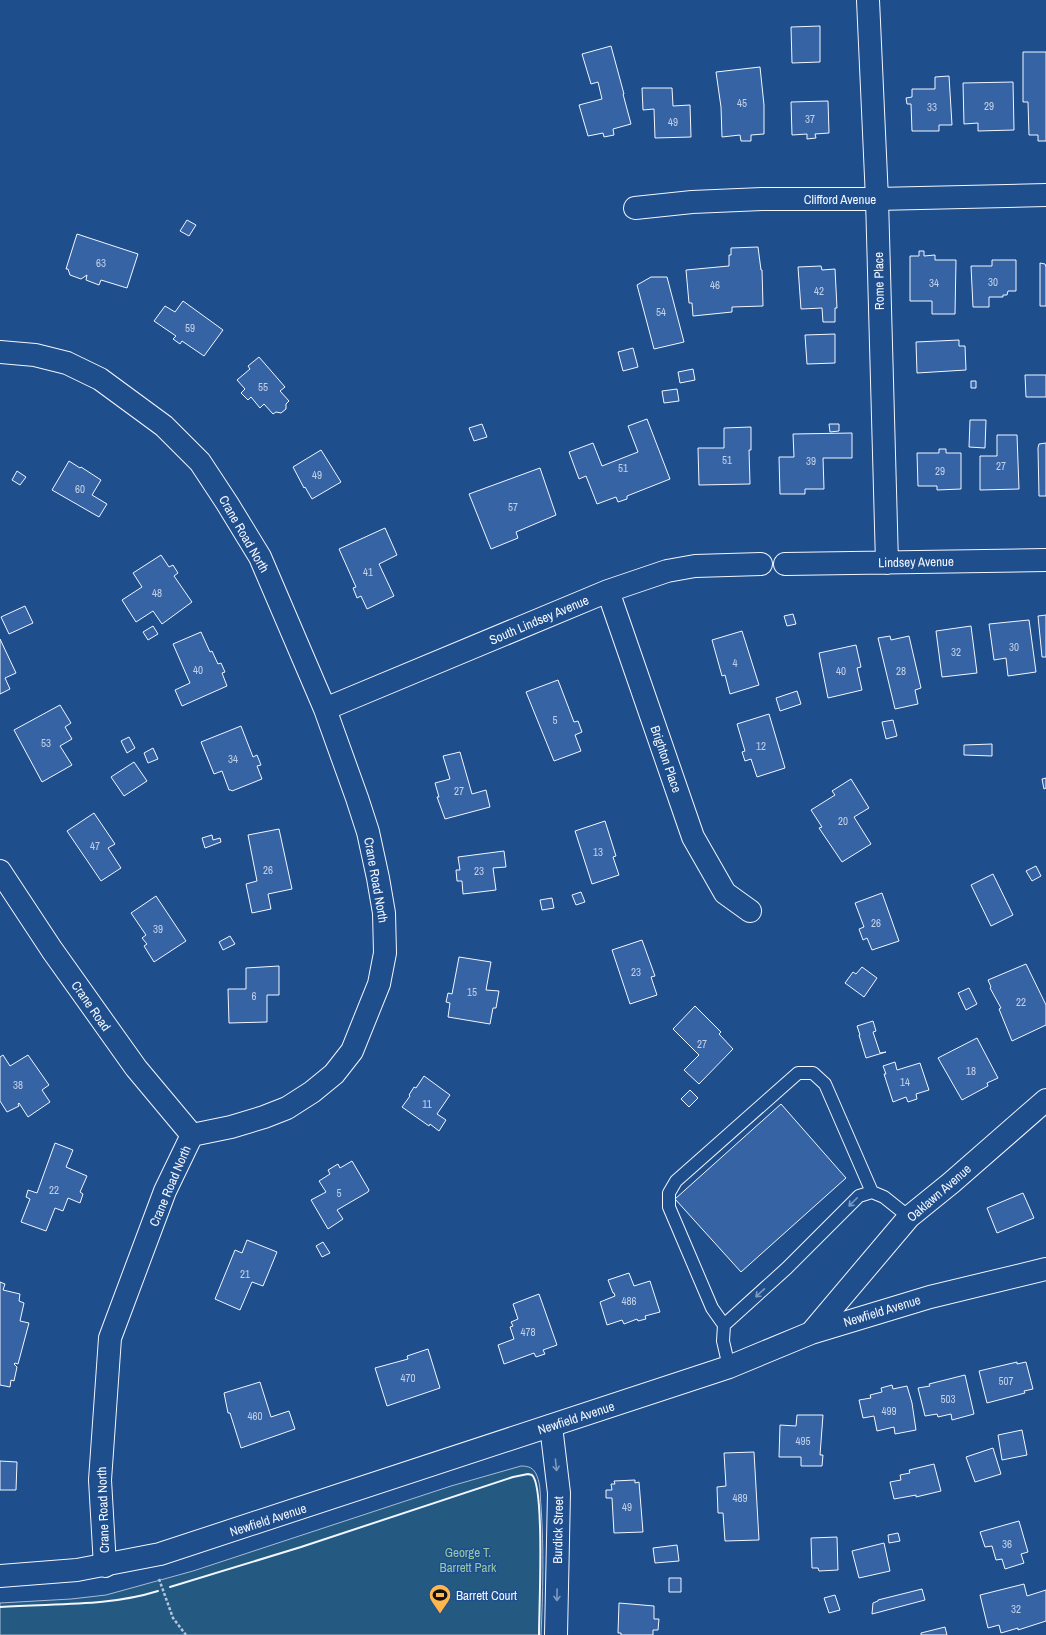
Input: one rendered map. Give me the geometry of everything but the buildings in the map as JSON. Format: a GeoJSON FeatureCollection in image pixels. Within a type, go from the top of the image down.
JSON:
{"type":"FeatureCollection","features":[{"type":"Feature","properties":{"kind":"street","name":"Rome Place"},"geometry":{"type":"LineString","coordinates":[[868,0],[877,199],[887,563]]}},
{"type":"Feature","properties":{"kind":"street","name":"Clifford Avenue"},"geometry":{"type":"LineString","coordinates":[[635,208],[692,202],[762,199],[877,199],[1046,195]]}},
{"type":"Feature","properties":{"kind":"street","name":"Crane Road North"},"geometry":{"type":"LineString","coordinates":[[0,352],[35,355],[67,364],[100,379],[164,426],[200,462],[228,503],[260,557],[325,709],[368,832],[384,913],[385,953],[379,984],[352,1051],[334,1074],[312,1092],[287,1108],[231,1127],[192,1135],[165,1191],[110,1338],[100,1480],[105,1566]]}},
{"type":"Feature","properties":{"kind":"street","name":"Lindsey Avenue"},"geometry":{"type":"LineString","coordinates":[[785,564],[1046,560]]}},
{"type":"Feature","properties":{"kind":"street","name":"South Lindsey Avenue"},"geometry":{"type":"LineString","coordinates":[[325,709],[608,591],[667,571],[695,566],[761,564]]}},
{"type":"Feature","properties":{"kind":"street","name":"Brighton Place"},"geometry":{"type":"LineString","coordinates":[[608,591],[693,837],[725,893],[750,911]]}},
{"type":"Feature","properties":{"kind":"street","name":"Crane Road"},"geometry":{"type":"LineString","coordinates":[[0,871],[52,950],[136,1068],[192,1135]]}},
{"type":"Feature","properties":{"kind":"street","name":"Oaklawn Avenue"},"geometry":{"type":"LineString","coordinates":[[811,1333],[909,1217],[951,1183],[1046,1100]]}},
{"type":"Feature","properties":{"kind":"street","name":"Newfield Avenue"},"geometry":{"type":"LineString","coordinates":[[0,1576],[44,1574],[105,1566],[160,1554],[198,1543],[729,1367],[811,1333],[930,1296],[1046,1271]]}},
{"type":"Feature","properties":{"kind":"street","name":"Burdick Street"},"geometry":{"type":"LineString","coordinates":[[551,1426],[559,1493],[556,1635]]}},
{"type":"Feature","properties":{"kind":"lane"},"geometry":{"type":"LineString","coordinates":[[729,1367],[724,1341],[724,1325],[712,1308],[668,1207],[669,1193],[676,1182],[798,1073],[813,1073],[826,1084],[872,1192]]}},
{"type":"Feature","properties":{"kind":"lane"},"geometry":{"type":"LineString","coordinates":[[724,1325],[787,1268],[859,1196],[872,1192],[884,1196],[909,1217]]}},
{"type":"Feature","properties":{"kind":"path"},"geometry":{"type":"LineString","coordinates":[[157,1574],[173,1618],[186,1635]]}},
{"type":"Feature","properties":{"kind":"green space","name":"George T. Barrett Park"},"geometry":{"type":"Polygon","coordinates":[[[521,1466],[533,1469],[536,1473],[540,1487],[543,1554],[541,1635],[0,1635],[0,1603],[71,1599],[106,1595],[193,1571],[451,1486],[521,1466]]]}},
{"type":"Feature","properties":{"kind":"wall"},"geometry":{"type":"LineString","coordinates":[[170,1587],[301,1547],[513,1477],[528,1474],[532,1475],[536,1484],[539,1501],[539,1635]]}},
{"type":"Feature","properties":{"kind":"wall"},"geometry":{"type":"LineString","coordinates":[[0,1607],[100,1602],[119,1600],[158,1591]]}},
{"type":"Feature","properties":{"kind":"place","name":"Barrett Court"},"geometry":{"type":"Point","coordinates":[440,1614]}}]}
